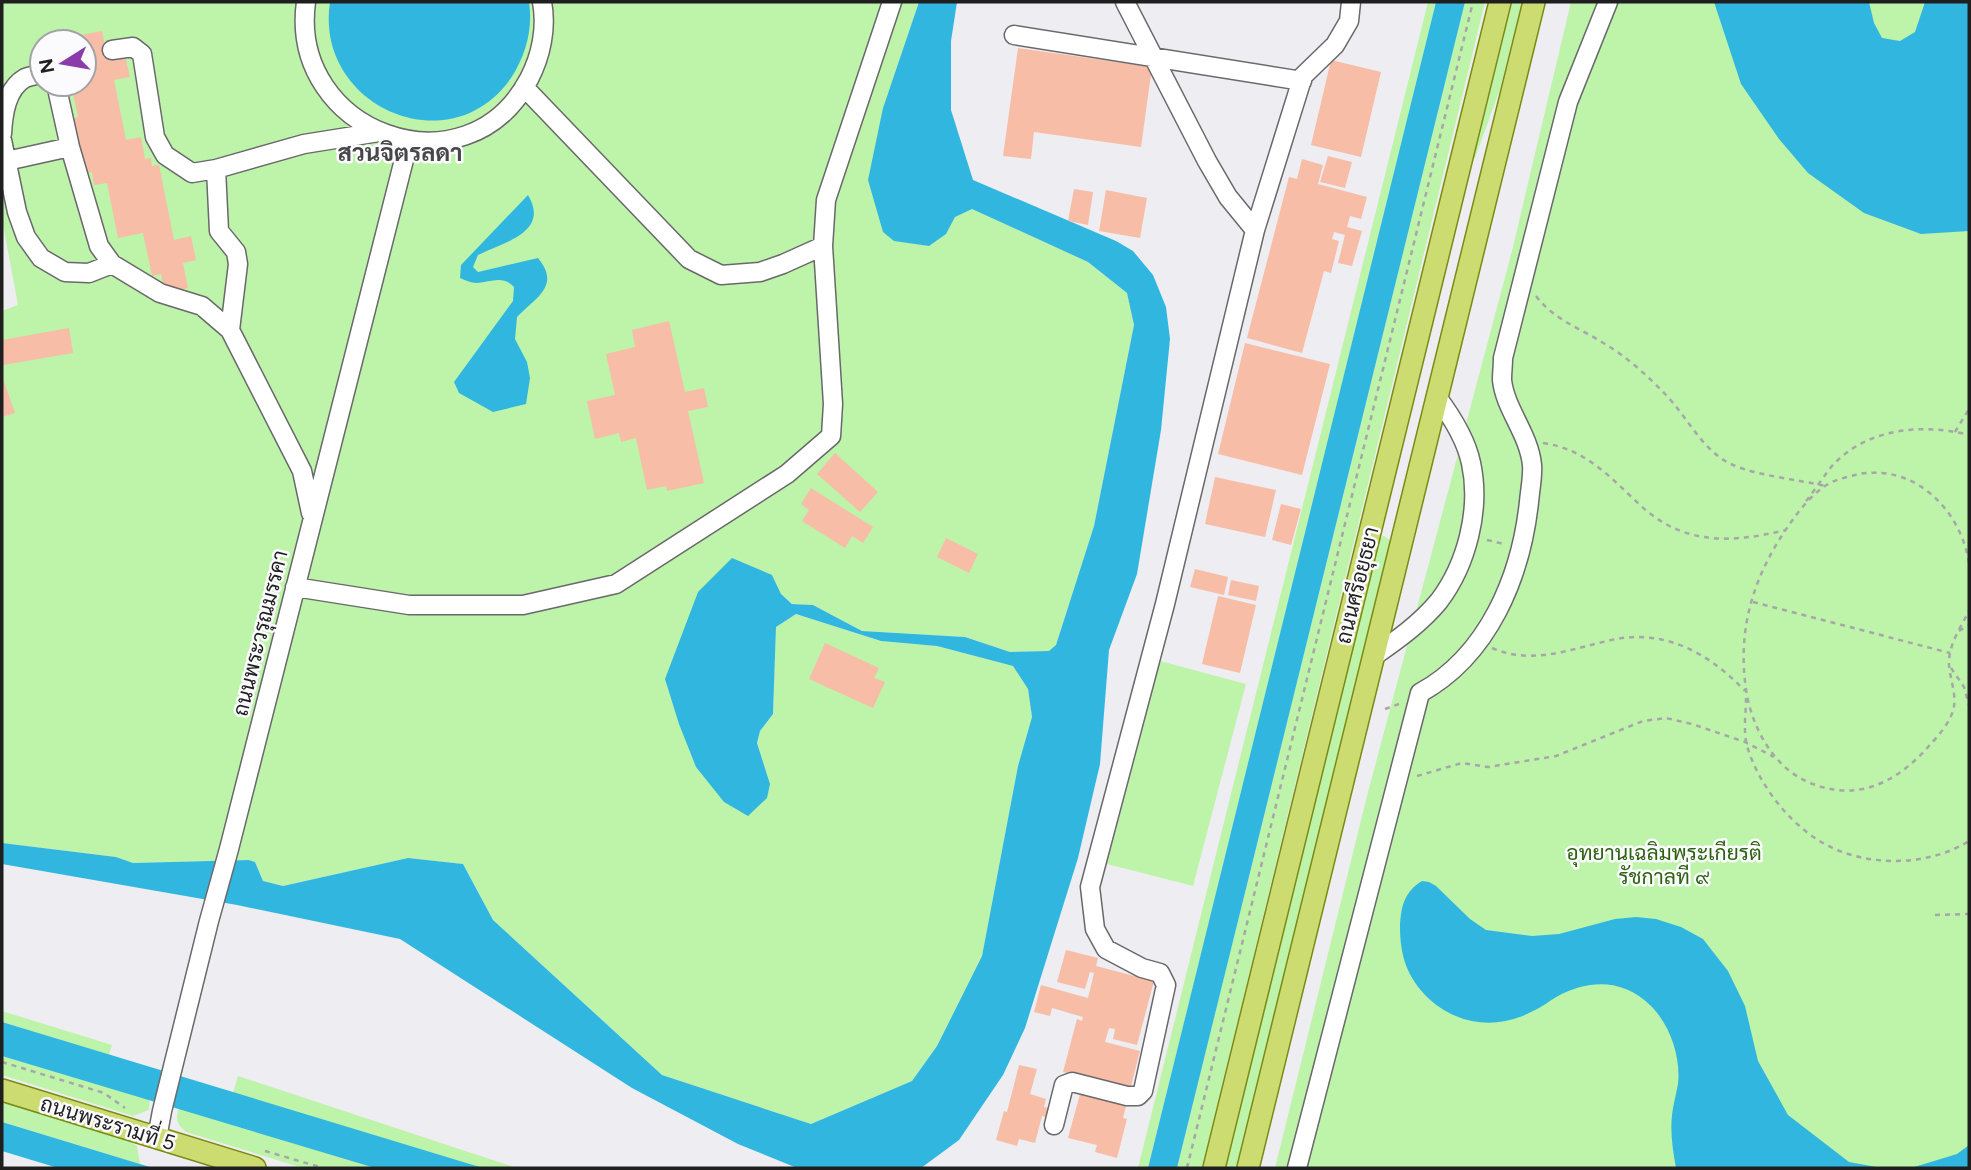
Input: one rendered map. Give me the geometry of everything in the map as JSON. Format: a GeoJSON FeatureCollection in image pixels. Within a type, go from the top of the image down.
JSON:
{"type":"FeatureCollection","features":[{"type":"Feature","properties":{"kind":"main road","name":"ถนนศรีอยุธยา"},"geometry":{"type":"LineString","coordinates":[[1213,1168],[1500,2]]}},
{"type":"Feature","properties":{"kind":"main road","name":"ถนนศรีอยุธยา"},"geometry":{"type":"LineString","coordinates":[[1248,1168],[1534,2]]}},
{"type":"Feature","properties":{"kind":"main road"},"geometry":{"type":"LineString","coordinates":[[1375,509],[1408,518]]}},
{"type":"Feature","properties":{"kind":"main road","name":"ถนนพระรามที่ 5"},"geometry":{"type":"LineString","coordinates":[[2,1090],[254,1168]]}},
{"type":"Feature","properties":{"kind":"street"},"geometry":{"type":"LineString","coordinates":[[306,2],[305,37],[310,57],[329,95],[343,110],[360,123],[379,132],[409,140],[438,141],[459,137],[478,129],[512,104],[534,69],[544,28],[542,2]]}},
{"type":"Feature","properties":{"kind":"street"},"geometry":{"type":"LineString","coordinates":[[295,587],[409,605],[523,605],[616,584],[787,474],[831,436],[833,404],[823,246],[826,200],[891,2]]}},
{"type":"Feature","properties":{"kind":"street"},"geometry":{"type":"LineString","coordinates":[[1125,2],[1228,197],[1255,230]]}},
{"type":"Feature","properties":{"kind":"street"},"geometry":{"type":"LineString","coordinates":[[1054,1125],[1064,1085],[1072,1082],[1127,1096],[1138,1096],[1143,1091],[1166,985],[1165,979],[1160,974],[1142,968],[1106,949],[1095,929],[1090,887],[1165,604],[1255,230],[1303,76],[1335,45],[1349,22],[1350,2]]}},
{"type":"Feature","properties":{"kind":"street"},"geometry":{"type":"LineString","coordinates":[[1297,1168],[1420,693],[1456,666],[1480,643],[1506,594],[1521,549],[1527,520],[1532,466],[1527,442],[1502,382],[1503,358],[1568,102],[1608,2]]}},
{"type":"Feature","properties":{"kind":"street"},"geometry":{"type":"LineString","coordinates":[[1014,35],[1302,81]]}},
{"type":"Feature","properties":{"kind":"street"},"geometry":{"type":"LineString","coordinates":[[112,50],[133,47],[142,54],[155,137],[165,155],[192,173],[216,169],[304,144],[379,132]]}},
{"type":"Feature","properties":{"kind":"street"},"geometry":{"type":"LineString","coordinates":[[2,134],[4,109],[15,89],[28,78]]}},
{"type":"Feature","properties":{"kind":"street"},"geometry":{"type":"LineString","coordinates":[[524,87],[689,259],[721,275],[734,274],[772,268],[823,246]]}},
{"type":"Feature","properties":{"kind":"street"},"geometry":{"type":"LineString","coordinates":[[59,98],[70,147],[99,246],[112,264],[160,293],[202,306],[230,330],[302,471],[312,520]]}},
{"type":"Feature","properties":{"kind":"street"},"geometry":{"type":"LineString","coordinates":[[2,140],[4,161],[22,225],[26,237],[41,258],[65,272],[89,273],[112,264]]}},
{"type":"Feature","properties":{"kind":"street","name":"ถนนพระวรุณมรรคา"},"geometry":{"type":"LineString","coordinates":[[157,1138],[209,921],[409,140]]}},
{"type":"Feature","properties":{"kind":"street"},"geometry":{"type":"LineString","coordinates":[[4,161],[70,147]]}},
{"type":"Feature","properties":{"kind":"street"},"geometry":{"type":"LineString","coordinates":[[216,169],[219,231],[236,252],[238,264],[230,330]]}},
{"type":"Feature","properties":{"kind":"street"},"geometry":{"type":"LineString","coordinates":[[1374,656],[1411,629],[1438,602],[1455,576],[1468,536],[1475,493],[1471,462],[1457,425],[1437,397]]}},
{"type":"Feature","properties":{"kind":"path"},"geometry":{"type":"LineString","coordinates":[[1187,1168],[1473,2]]}},
{"type":"Feature","properties":{"kind":"path"},"geometry":{"type":"LineString","coordinates":[[1523,279],[1547,310],[1605,344],[1638,369],[1668,396],[1696,435],[1723,459],[1744,469],[1825,486]]}},
{"type":"Feature","properties":{"kind":"path"},"geometry":{"type":"LineString","coordinates":[[1955,432],[1969,409]]}},
{"type":"Feature","properties":{"kind":"path"},"geometry":{"type":"LineString","coordinates":[[1969,435],[1919,429],[1885,433],[1856,446],[1833,465],[1786,530],[1762,569],[1746,621],[1743,650],[1745,742],[1763,782],[1802,828],[1834,849],[1889,861],[1940,855],[1969,841]]}},
{"type":"Feature","properties":{"kind":"path"},"geometry":{"type":"LineString","coordinates":[[1527,442],[1559,445],[1595,463],[1663,523],[1693,534],[1719,541],[1786,530]]}},
{"type":"Feature","properties":{"kind":"path"},"geometry":{"type":"LineString","coordinates":[[1802,507],[1825,486],[1844,477],[1888,473],[1911,479],[1927,488],[1959,530],[1969,564]]}},
{"type":"Feature","properties":{"kind":"path"},"geometry":{"type":"LineString","coordinates":[[1468,536],[1521,549]]}},
{"type":"Feature","properties":{"kind":"path"},"geometry":{"type":"LineString","coordinates":[[1752,602],[1950,653]]}},
{"type":"Feature","properties":{"kind":"path"},"geometry":{"type":"LineString","coordinates":[[1396,784],[1431,770],[1462,763],[1488,766],[1556,756],[1643,721],[1666,718],[1692,723],[1745,742],[1774,757],[1795,777],[1825,790],[1878,786],[1916,761],[1950,718],[1954,695],[1950,653],[1969,611]]}},
{"type":"Feature","properties":{"kind":"path"},"geometry":{"type":"LineString","coordinates":[[1959,631],[1969,625]]}},
{"type":"Feature","properties":{"kind":"path"},"geometry":{"type":"LineString","coordinates":[[1480,643],[1510,656],[1560,653],[1610,640],[1633,638],[1679,643],[1699,652],[1725,670],[1746,692],[1756,726],[1774,757]]}},
{"type":"Feature","properties":{"kind":"path"},"geometry":{"type":"LineString","coordinates":[[1950,666],[1964,687],[1969,705]]}},
{"type":"Feature","properties":{"kind":"path"},"geometry":{"type":"LineString","coordinates":[[1935,915],[1969,914]]}},
{"type":"Feature","properties":{"kind":"path"},"geometry":{"type":"LineString","coordinates":[[2,1062],[104,1093],[132,1112]]}},
{"type":"Feature","properties":{"kind":"green space"},"geometry":{"type":"Polygon","coordinates":[[[2,2],[919,2],[883,108],[946,234],[954,217],[972,209],[1088,262],[1127,293],[1134,325],[1094,526],[1056,645],[1049,651],[1010,652],[965,637],[862,631],[813,605],[793,604],[781,594],[772,575],[698,592],[770,784],[757,743],[760,731],[773,714],[776,627],[796,614],[881,641],[937,646],[1013,666],[1028,689],[1032,717],[1018,766],[982,956],[937,1046],[912,1081],[811,1124],[662,1075],[493,920],[463,864],[408,858],[283,886],[263,881],[255,862],[249,860],[133,863],[116,857],[2,843],[2,311],[18,305],[2,219],[2,2]]]}},
{"type":"Feature","properties":{"kind":"green space"},"geometry":{"type":"Polygon","coordinates":[[[1428,2],[1436,2],[1148,1168],[1138,1168],[1428,2]]]}},
{"type":"Feature","properties":{"kind":"green space"},"geometry":{"type":"Polygon","coordinates":[[[1465,2],[1485,2],[1202,1168],[1177,1168],[1465,2]]]}},
{"type":"Feature","properties":{"kind":"green space"},"geometry":{"type":"Polygon","coordinates":[[[1508,2],[1522,2],[1500,89],[1475,158],[1469,156],[1508,2]]]}},
{"type":"Feature","properties":{"kind":"green space","name":"อุทยานเฉลิมพระเกียรติ รัชกาลที่ ๙"},"geometry":{"type":"Polygon","coordinates":[[[1571,2],[1969,2],[1969,1168],[1275,1168],[1367,796],[1512,251],[1571,2]]]}},
{"type":"Feature","properties":{"kind":"green space"},"geometry":{"type":"Polygon","coordinates":[[[1384,536],[1390,540],[1389,545],[1237,1168],[1223,1168],[1377,539],[1384,536]]]}},
{"type":"Feature","properties":{"kind":"green space"},"geometry":{"type":"Polygon","coordinates":[[[1160,661],[1246,684],[1193,886],[1107,864],[1160,661]]]}},
{"type":"Feature","properties":{"kind":"green space"},"geometry":{"type":"Polygon","coordinates":[[[2,1011],[112,1045],[109,1055],[2,1022],[2,1011]]]}},
{"type":"Feature","properties":{"kind":"green space"},"geometry":{"type":"Polygon","coordinates":[[[2,1056],[150,1099],[149,1110],[133,1116],[2,1075],[2,1056]]]}},
{"type":"Feature","properties":{"kind":"green space"},"geometry":{"type":"Polygon","coordinates":[[[238,1076],[517,1168],[483,1168],[233,1093],[238,1076]]]}},
{"type":"Feature","properties":{"kind":"green space"},"geometry":{"type":"Polygon","coordinates":[[[2,1102],[128,1140],[137,1146],[140,1164],[2,1122],[2,1102]]]}},
{"type":"Feature","properties":{"kind":"green space"},"geometry":{"type":"Polygon","coordinates":[[[179,1108],[375,1168],[303,1168],[186,1132],[178,1122],[179,1108]]]}},
{"type":"Feature","properties":{"kind":"water"},"geometry":{"type":"Polygon","coordinates":[[[330,2],[529,2],[529,32],[521,60],[511,78],[485,104],[455,118],[423,120],[392,112],[364,95],[343,70],[331,39],[330,2]]]}},
{"type":"Feature","properties":{"kind":"water"},"geometry":{"type":"Polygon","coordinates":[[[919,2],[957,2],[951,41],[951,110],[973,180],[1116,241],[1133,251],[1153,275],[1166,307],[1170,339],[1161,430],[1137,574],[1109,650],[1100,764],[1078,858],[1025,1028],[1003,1075],[959,1140],[921,1168],[797,1168],[738,1144],[632,1088],[400,939],[237,905],[2,864],[2,843],[116,857],[133,863],[249,860],[255,862],[263,881],[283,886],[408,858],[463,864],[493,920],[662,1075],[811,1124],[912,1081],[937,1046],[982,956],[1018,766],[1032,717],[1028,689],[1013,666],[937,646],[881,641],[796,614],[776,627],[773,714],[760,731],[757,743],[770,784],[767,798],[748,816],[724,802],[696,767],[665,679],[698,592],[732,558],[772,575],[781,594],[792,604],[813,605],[862,631],[965,637],[1010,652],[1049,651],[1056,645],[1094,526],[1134,325],[1127,293],[1088,262],[972,209],[955,217],[946,234],[929,246],[894,241],[883,232],[868,180],[883,108],[919,2]]]}},
{"type":"Feature","properties":{"kind":"water"},"geometry":{"type":"Polygon","coordinates":[[[1436,2],[1465,2],[1177,1168],[1148,1168],[1436,2]]]}},
{"type":"Feature","properties":{"kind":"water"},"geometry":{"type":"Polygon","coordinates":[[[1714,2],[1869,2],[1874,23],[1882,38],[1900,41],[1915,32],[1925,2],[1969,2],[1969,231],[1921,234],[1864,213],[1808,173],[1779,139],[1741,84],[1714,2]]]}},
{"type":"Feature","properties":{"kind":"water"},"geometry":{"type":"Polygon","coordinates":[[[528,195],[533,208],[529,227],[511,240],[478,255],[473,267],[478,272],[538,258],[547,276],[546,284],[538,297],[517,317],[515,339],[527,362],[530,378],[526,404],[493,412],[459,393],[454,382],[513,301],[514,287],[501,280],[477,283],[460,278],[461,265],[528,195]]]}},
{"type":"Feature","properties":{"kind":"water"},"geometry":{"type":"Polygon","coordinates":[[[1422,881],[1436,886],[1470,919],[1486,930],[1532,936],[1559,934],[1615,919],[1636,917],[1656,919],[1681,927],[1703,939],[1728,971],[1745,1006],[1758,1061],[1788,1115],[1849,1162],[1882,1168],[1676,1168],[1671,1128],[1678,1084],[1678,1063],[1669,1032],[1651,1006],[1630,991],[1606,984],[1570,990],[1518,1018],[1504,1021],[1477,1022],[1451,1014],[1428,998],[1415,982],[1401,947],[1403,906],[1407,895],[1422,881]]]}},
{"type":"Feature","properties":{"kind":"water"},"geometry":{"type":"Polygon","coordinates":[[[2,1022],[483,1168],[375,1168],[2,1056],[2,1022]]]}},
{"type":"Feature","properties":{"kind":"water"},"geometry":{"type":"Polygon","coordinates":[[[2,1122],[153,1168],[58,1168],[2,1151],[2,1122]]]}},
{"type":"Feature","properties":{"kind":"water"},"geometry":{"type":"Polygon","coordinates":[[[1969,1145],[1969,1168],[1911,1168],[1957,1154],[1969,1145]]]}},
{"type":"Feature","properties":{"kind":"building"},"geometry":{"type":"Polygon","coordinates":[[[102,31],[108,60],[125,56],[130,77],[114,80],[126,140],[141,137],[145,159],[151,158],[152,166],[159,165],[174,240],[191,236],[196,260],[183,263],[188,288],[165,293],[161,274],[152,276],[143,233],[118,238],[107,183],[94,185],[92,172],[83,174],[71,119],[78,117],[74,98],[98,98],[98,32],[102,31]]]}},
{"type":"Feature","properties":{"kind":"building"},"geometry":{"type":"Polygon","coordinates":[[[1018,48],[1152,67],[1141,147],[1034,132],[1031,159],[1003,156],[1018,48]]]}},
{"type":"Feature","properties":{"kind":"building"},"geometry":{"type":"Polygon","coordinates":[[[1331,60],[1381,72],[1361,157],[1311,145],[1331,60]]]}},
{"type":"Feature","properties":{"kind":"building"},"geometry":{"type":"Polygon","coordinates":[[[1328,156],[1352,162],[1345,188],[1320,182],[1328,156]]]}},
{"type":"Feature","properties":{"kind":"building"},"geometry":{"type":"Polygon","coordinates":[[[1302,159],[1323,165],[1318,184],[1367,197],[1361,219],[1350,216],[1347,227],[1362,231],[1352,266],[1338,263],[1345,235],[1334,232],[1332,239],[1339,241],[1331,273],[1324,271],[1302,353],[1247,338],[1289,177],[1297,179],[1302,159]]]}},
{"type":"Feature","properties":{"kind":"building"},"geometry":{"type":"Polygon","coordinates":[[[1074,189],[1093,192],[1088,225],[1068,221],[1074,189]]]}},
{"type":"Feature","properties":{"kind":"building"},"geometry":{"type":"Polygon","coordinates":[[[1106,190],[1147,198],[1140,238],[1099,231],[1106,190]]]}},
{"type":"Feature","properties":{"kind":"building"},"geometry":{"type":"Polygon","coordinates":[[[669,321],[685,392],[704,388],[708,407],[688,411],[704,483],[667,491],[666,486],[647,490],[636,438],[621,442],[619,433],[595,439],[587,401],[615,395],[606,354],[635,347],[632,330],[669,321]]]}},
{"type":"Feature","properties":{"kind":"building"},"geometry":{"type":"Polygon","coordinates":[[[69,328],[73,353],[3,365],[2,340],[69,328]]]}},
{"type":"Feature","properties":{"kind":"building"},"geometry":{"type":"Polygon","coordinates":[[[1245,343],[1330,364],[1302,475],[1218,454],[1245,343]]]}},
{"type":"Feature","properties":{"kind":"building"},"geometry":{"type":"Polygon","coordinates":[[[2,376],[15,413],[2,417],[2,376]]]}},
{"type":"Feature","properties":{"kind":"building"},"geometry":{"type":"Polygon","coordinates":[[[835,453],[878,492],[860,512],[817,474],[835,453]]]}},
{"type":"Feature","properties":{"kind":"building"},"geometry":{"type":"Polygon","coordinates":[[[1215,477],[1276,490],[1265,537],[1205,524],[1215,477]]]}},
{"type":"Feature","properties":{"kind":"building"},"geometry":{"type":"Polygon","coordinates":[[[811,488],[873,527],[863,543],[852,536],[845,548],[802,521],[809,510],[801,504],[811,488]]]}},
{"type":"Feature","properties":{"kind":"building"},"geometry":{"type":"Polygon","coordinates":[[[1281,504],[1301,509],[1291,545],[1272,540],[1281,504]]]}},
{"type":"Feature","properties":{"kind":"building"},"geometry":{"type":"Polygon","coordinates":[[[946,538],[978,554],[969,573],[937,557],[946,538]]]}},
{"type":"Feature","properties":{"kind":"building"},"geometry":{"type":"Polygon","coordinates":[[[1195,569],[1228,577],[1224,595],[1190,587],[1195,569]]]}},
{"type":"Feature","properties":{"kind":"building"},"geometry":{"type":"Polygon","coordinates":[[[1231,580],[1259,586],[1256,601],[1228,595],[1231,580]]]}},
{"type":"Feature","properties":{"kind":"building"},"geometry":{"type":"Polygon","coordinates":[[[1218,596],[1256,605],[1240,673],[1202,664],[1218,596]]]}},
{"type":"Feature","properties":{"kind":"building"},"geometry":{"type":"Polygon","coordinates":[[[825,643],[879,668],[874,678],[885,682],[873,708],[809,679],[825,643]]]}},
{"type":"Feature","properties":{"kind":"building"},"geometry":{"type":"Polygon","coordinates":[[[1066,950],[1098,958],[1096,966],[1154,981],[1137,1045],[1113,1039],[1115,1029],[1109,1028],[1105,1042],[1140,1051],[1130,1090],[1063,1072],[1077,1019],[1082,1021],[1083,1017],[1052,1008],[1050,1016],[1034,1012],[1041,985],[1088,998],[1094,973],[1090,972],[1085,989],[1057,982],[1066,950]]]}},
{"type":"Feature","properties":{"kind":"building"},"geometry":{"type":"Polygon","coordinates":[[[1019,1065],[1037,1069],[1030,1094],[1046,1099],[1044,1107],[1052,1109],[1049,1118],[1042,1116],[1035,1143],[1019,1139],[1017,1146],[996,1140],[1004,1111],[1007,1112],[1019,1065]]]}},
{"type":"Feature","properties":{"kind":"building"},"geometry":{"type":"Polygon","coordinates":[[[1080,1094],[1126,1106],[1123,1118],[1127,1119],[1117,1158],[1095,1152],[1097,1145],[1068,1138],[1080,1094]]]}},
{"type":"Feature","properties":{"kind":"district","name":"สวนจิตรลดา"},"geometry":{"type":"Point","coordinates":[400,152]}}]}
